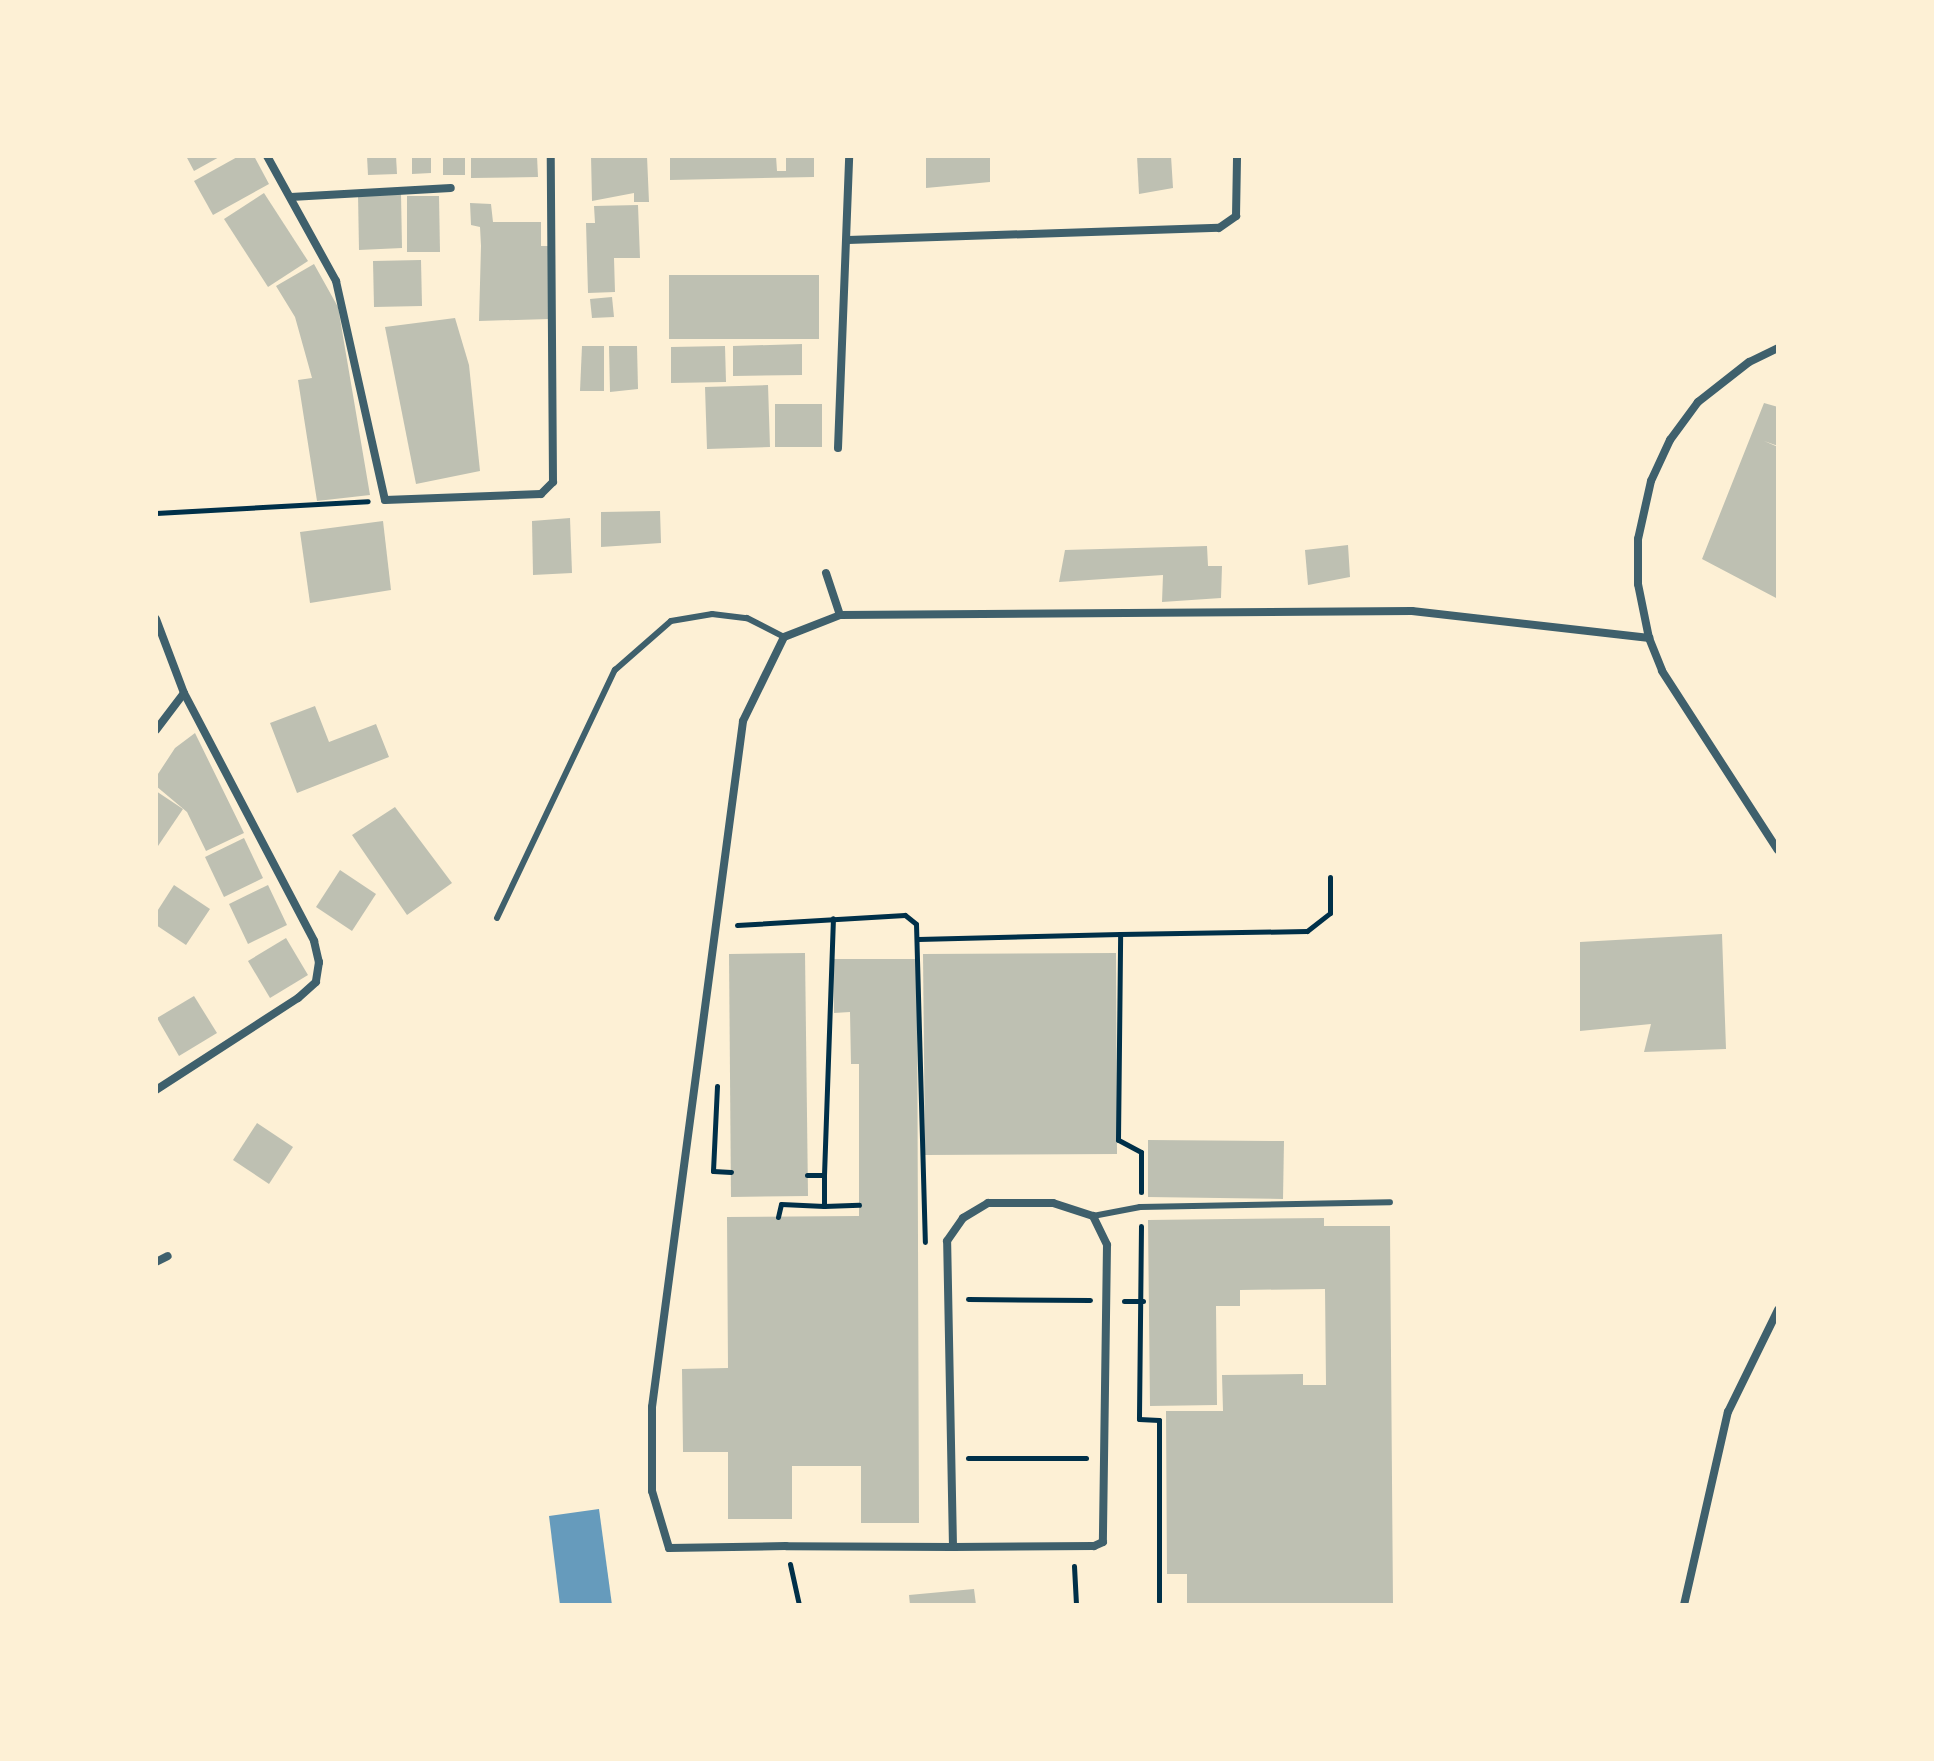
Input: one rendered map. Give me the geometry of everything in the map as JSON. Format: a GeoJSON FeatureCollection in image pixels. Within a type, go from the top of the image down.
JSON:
{"type":"FeatureCollection","features":[{"type":"Feature","properties":{"kind":"street"},"geometry":{"type":"LineString","coordinates":[[267,156],[336,281],[385,500],[541,494],[553,482],[551,156]]}},
{"type":"Feature","properties":{"kind":"street"},"geometry":{"type":"LineString","coordinates":[[838,448],[849,156]]}},
{"type":"Feature","properties":{"kind":"street"},"geometry":{"type":"LineString","coordinates":[[848,240],[1219,228],[1236,216],[1237,156]]}},
{"type":"Feature","properties":{"kind":"street"},"geometry":{"type":"LineString","coordinates":[[291,197],[451,188]]}},
{"type":"Feature","properties":{"kind":"street"},"geometry":{"type":"LineString","coordinates":[[1778,348],[1749,362],[1698,402],[1670,440],[1651,481],[1638,539],[1638,584],[1649,638],[1662,671],[1778,850]]}},
{"type":"Feature","properties":{"kind":"street"},"geometry":{"type":"LineString","coordinates":[[826,573],[840,615]]}},
{"type":"Feature","properties":{"kind":"street"},"geometry":{"type":"LineString","coordinates":[[953,1547],[948,1458],[947,1241],[963,1218],[988,1203],[1053,1203],[1093,1216],[1107,1245],[1107,1533],[1094,1546],[953,1547],[669,1548],[652,1491],[652,1407],[743,721],[784,637],[840,615],[1412,611],[1649,638]]}},
{"type":"Feature","properties":{"kind":"street"},"geometry":{"type":"LineString","coordinates":[[156,619],[184,693],[314,941],[319,962],[316,982],[298,998],[156,1090]]}},
{"type":"Feature","properties":{"kind":"street"},"geometry":{"type":"LineString","coordinates":[[156,730],[184,693]]}},
{"type":"Feature","properties":{"kind":"street"},"geometry":{"type":"LineString","coordinates":[[156,1262],[168,1256]]}},
{"type":"Feature","properties":{"kind":"street"},"geometry":{"type":"LineString","coordinates":[[1684,1605],[1728,1412],[1778,1310]]}},
{"type":"Feature","properties":{"kind":"lane"},"geometry":{"type":"LineString","coordinates":[[497,918],[615,670],[671,621],[712,614],[747,618],[784,637]]}},
{"type":"Feature","properties":{"kind":"lane"},"geometry":{"type":"LineString","coordinates":[[1093,1216],[1140,1207],[1390,1202]]}},
{"type":"Feature","properties":{"kind":"path"},"geometry":{"type":"LineString","coordinates":[[156,513],[385,500]]}},
{"type":"Feature","properties":{"kind":"path"},"geometry":{"type":"LineString","coordinates":[[730,930],[741,921],[905,915],[916,924],[918,939],[1307,931],[1330,913],[1330,877]]}},
{"type":"Feature","properties":{"kind":"path"},"geometry":{"type":"LineString","coordinates":[[824,1206],[833,918]]}},
{"type":"Feature","properties":{"kind":"path"},"geometry":{"type":"LineString","coordinates":[[1120,934],[1118,1140],[1141,1152],[1143,1301],[1139,1419],[1163,1420],[1159,1601]]}},
{"type":"Feature","properties":{"kind":"path"},"geometry":{"type":"LineString","coordinates":[[718,1080],[713,1171],[731,1172]]}},
{"type":"Feature","properties":{"kind":"path"},"geometry":{"type":"LineString","coordinates":[[807,1175],[824,1175]]}},
{"type":"Feature","properties":{"kind":"path"},"geometry":{"type":"LineString","coordinates":[[778,1217],[781,1204],[859,1205]]}},
{"type":"Feature","properties":{"kind":"path"},"geometry":{"type":"LineString","coordinates":[[947,1299],[1143,1301]]}},
{"type":"Feature","properties":{"kind":"path"},"geometry":{"type":"LineString","coordinates":[[948,1458],[1107,1458]]}},
{"type":"Feature","properties":{"kind":"path"},"geometry":{"type":"LineString","coordinates":[[1073,1546],[1076,1605]]}},
{"type":"Feature","properties":{"kind":"water"},"geometry":{"type":"Polygon","coordinates":[[[599,1509],[612,1605],[560,1605],[549,1516],[599,1509]]]}},
{"type":"Feature","properties":{"kind":"building"},"geometry":{"type":"Polygon","coordinates":[[[186,156],[221,156],[194,171],[186,156]]]}},
{"type":"Feature","properties":{"kind":"building"},"geometry":{"type":"Polygon","coordinates":[[[239,156],[254,156],[269,184],[213,215],[194,181],[239,156]]]}},
{"type":"Feature","properties":{"kind":"building"},"geometry":{"type":"Polygon","coordinates":[[[367,156],[396,156],[397,174],[368,175],[367,156]]]}},
{"type":"Feature","properties":{"kind":"building"},"geometry":{"type":"Polygon","coordinates":[[[412,156],[431,156],[431,173],[412,174],[412,156]]]}},
{"type":"Feature","properties":{"kind":"building"},"geometry":{"type":"Polygon","coordinates":[[[443,156],[465,156],[465,175],[443,175],[443,156]]]}},
{"type":"Feature","properties":{"kind":"building"},"geometry":{"type":"Polygon","coordinates":[[[471,156],[537,156],[538,177],[471,178],[471,156]]]}},
{"type":"Feature","properties":{"kind":"building"},"geometry":{"type":"Polygon","coordinates":[[[591,156],[647,156],[649,202],[634,202],[634,193],[592,201],[591,156]]]}},
{"type":"Feature","properties":{"kind":"building"},"geometry":{"type":"Polygon","coordinates":[[[670,156],[776,156],[777,171],[786,171],[786,156],[814,156],[814,177],[670,180],[670,156]]]}},
{"type":"Feature","properties":{"kind":"building"},"geometry":{"type":"Polygon","coordinates":[[[926,156],[990,156],[990,182],[926,188],[926,156]]]}},
{"type":"Feature","properties":{"kind":"building"},"geometry":{"type":"Polygon","coordinates":[[[1137,156],[1171,156],[1173,188],[1139,194],[1137,156]]]}},
{"type":"Feature","properties":{"kind":"building"},"geometry":{"type":"Polygon","coordinates":[[[264,193],[308,261],[268,287],[224,219],[264,193]]]}},
{"type":"Feature","properties":{"kind":"building"},"geometry":{"type":"Polygon","coordinates":[[[401,193],[402,248],[359,250],[358,194],[401,193]]]}},
{"type":"Feature","properties":{"kind":"building"},"geometry":{"type":"Polygon","coordinates":[[[407,196],[439,196],[440,252],[407,252],[407,196]]]}},
{"type":"Feature","properties":{"kind":"building"},"geometry":{"type":"Polygon","coordinates":[[[470,203],[491,204],[493,222],[541,222],[541,246],[550,246],[549,319],[479,321],[480,227],[471,225],[470,203]]]}},
{"type":"Feature","properties":{"kind":"building"},"geometry":{"type":"Polygon","coordinates":[[[638,205],[640,258],[614,258],[615,292],[588,293],[586,223],[595,223],[594,206],[638,205]]]}},
{"type":"Feature","properties":{"kind":"building"},"geometry":{"type":"Polygon","coordinates":[[[421,260],[422,306],[374,307],[373,261],[421,260]]]}},
{"type":"Feature","properties":{"kind":"building"},"geometry":{"type":"Polygon","coordinates":[[[314,264],[338,307],[370,495],[317,501],[298,380],[312,378],[295,317],[276,286],[314,264]]]}},
{"type":"Feature","properties":{"kind":"building"},"geometry":{"type":"Polygon","coordinates":[[[669,275],[819,275],[819,339],[669,339],[669,275]]]}},
{"type":"Feature","properties":{"kind":"building"},"geometry":{"type":"Polygon","coordinates":[[[612,297],[614,317],[592,318],[590,299],[612,297]]]}},
{"type":"Feature","properties":{"kind":"building"},"geometry":{"type":"Polygon","coordinates":[[[455,318],[469,365],[480,471],[416,484],[385,327],[455,318]]]}},
{"type":"Feature","properties":{"kind":"building"},"geometry":{"type":"Polygon","coordinates":[[[802,344],[802,375],[733,376],[733,346],[802,344]]]}},
{"type":"Feature","properties":{"kind":"building"},"geometry":{"type":"Polygon","coordinates":[[[582,346],[604,346],[604,391],[580,391],[582,346]]]}},
{"type":"Feature","properties":{"kind":"building"},"geometry":{"type":"Polygon","coordinates":[[[609,346],[637,346],[638,389],[610,392],[609,346]]]}},
{"type":"Feature","properties":{"kind":"building"},"geometry":{"type":"Polygon","coordinates":[[[725,346],[726,382],[671,383],[671,347],[725,346]]]}},
{"type":"Feature","properties":{"kind":"building"},"geometry":{"type":"Polygon","coordinates":[[[768,385],[770,447],[707,449],[705,387],[768,385]]]}},
{"type":"Feature","properties":{"kind":"building"},"geometry":{"type":"Polygon","coordinates":[[[1764,403],[1778,407],[1778,446],[1764,441],[1778,447],[1778,599],[1702,559],[1764,403]]]}},
{"type":"Feature","properties":{"kind":"building"},"geometry":{"type":"Polygon","coordinates":[[[775,404],[822,404],[822,447],[775,447],[775,404]]]}},
{"type":"Feature","properties":{"kind":"building"},"geometry":{"type":"Polygon","coordinates":[[[660,511],[661,543],[601,547],[601,512],[660,511]]]}},
{"type":"Feature","properties":{"kind":"building"},"geometry":{"type":"Polygon","coordinates":[[[570,518],[572,573],[533,575],[532,521],[570,518]]]}},
{"type":"Feature","properties":{"kind":"building"},"geometry":{"type":"Polygon","coordinates":[[[383,521],[391,590],[310,603],[300,532],[383,521]]]}},
{"type":"Feature","properties":{"kind":"building"},"geometry":{"type":"Polygon","coordinates":[[[1348,545],[1350,577],[1308,585],[1305,550],[1348,545]]]}},
{"type":"Feature","properties":{"kind":"building"},"geometry":{"type":"Polygon","coordinates":[[[1207,546],[1208,566],[1222,566],[1221,598],[1162,602],[1163,575],[1059,582],[1065,550],[1207,546]]]}},
{"type":"Feature","properties":{"kind":"building"},"geometry":{"type":"Polygon","coordinates":[[[315,706],[329,742],[376,724],[389,757],[297,793],[270,723],[315,706]]]}},
{"type":"Feature","properties":{"kind":"building"},"geometry":{"type":"Polygon","coordinates":[[[195,733],[244,833],[206,851],[187,812],[156,786],[156,777],[175,748],[195,733]]]}},
{"type":"Feature","properties":{"kind":"building"},"geometry":{"type":"Polygon","coordinates":[[[156,791],[183,809],[158,846],[156,844],[156,791]]]}},
{"type":"Feature","properties":{"kind":"building"},"geometry":{"type":"Polygon","coordinates":[[[395,807],[452,883],[407,915],[352,835],[395,807]]]}},
{"type":"Feature","properties":{"kind":"building"},"geometry":{"type":"Polygon","coordinates":[[[244,838],[263,878],[224,897],[205,857],[244,838]]]}},
{"type":"Feature","properties":{"kind":"building"},"geometry":{"type":"Polygon","coordinates":[[[340,870],[376,894],[352,931],[316,907],[340,870]]]}},
{"type":"Feature","properties":{"kind":"building"},"geometry":{"type":"Polygon","coordinates":[[[174,885],[210,909],[186,945],[156,925],[156,913],[174,885]]]}},
{"type":"Feature","properties":{"kind":"building"},"geometry":{"type":"Polygon","coordinates":[[[268,885],[287,925],[248,944],[229,904],[268,885]]]}},
{"type":"Feature","properties":{"kind":"building"},"geometry":{"type":"Polygon","coordinates":[[[1722,934],[1726,1049],[1644,1052],[1651,1024],[1580,1031],[1580,942],[1722,934]]]}},
{"type":"Feature","properties":{"kind":"building"},"geometry":{"type":"Polygon","coordinates":[[[286,938],[308,975],[270,998],[248,961],[286,938]]]}},
{"type":"Feature","properties":{"kind":"building"},"geometry":{"type":"Polygon","coordinates":[[[805,953],[808,1196],[731,1197],[729,954],[805,953]]]}},
{"type":"Feature","properties":{"kind":"building"},"geometry":{"type":"Polygon","coordinates":[[[1116,953],[1117,1154],[925,1155],[923,954],[1116,953]]]}},
{"type":"Feature","properties":{"kind":"building"},"geometry":{"type":"Polygon","coordinates":[[[833,959],[917,959],[919,1523],[861,1523],[861,1466],[792,1466],[792,1519],[728,1519],[728,1452],[683,1452],[682,1369],[728,1368],[727,1217],[859,1216],[859,1064],[851,1064],[850,1012],[834,1013],[833,959]]]}},
{"type":"Feature","properties":{"kind":"building"},"geometry":{"type":"Polygon","coordinates":[[[194,996],[217,1033],[179,1056],[157,1018],[194,996]]]}},
{"type":"Feature","properties":{"kind":"building"},"geometry":{"type":"Polygon","coordinates":[[[257,1123],[293,1147],[269,1184],[233,1160],[257,1123]]]}},
{"type":"Feature","properties":{"kind":"building"},"geometry":{"type":"Polygon","coordinates":[[[1148,1140],[1284,1141],[1283,1199],[1148,1197],[1148,1140]]]}},
{"type":"Feature","properties":{"kind":"building"},"geometry":{"type":"Polygon","coordinates":[[[1324,1218],[1324,1226],[1390,1226],[1393,1605],[1187,1605],[1187,1574],[1167,1574],[1166,1411],[1223,1411],[1222,1375],[1303,1374],[1303,1385],[1326,1385],[1325,1289],[1240,1290],[1240,1306],[1216,1306],[1217,1405],[1150,1406],[1148,1220],[1324,1218]]]}},
{"type":"Feature","properties":{"kind":"building"},"geometry":{"type":"Polygon","coordinates":[[[974,1589],[976,1605],[910,1605],[909,1595],[974,1589]]]}}]}
